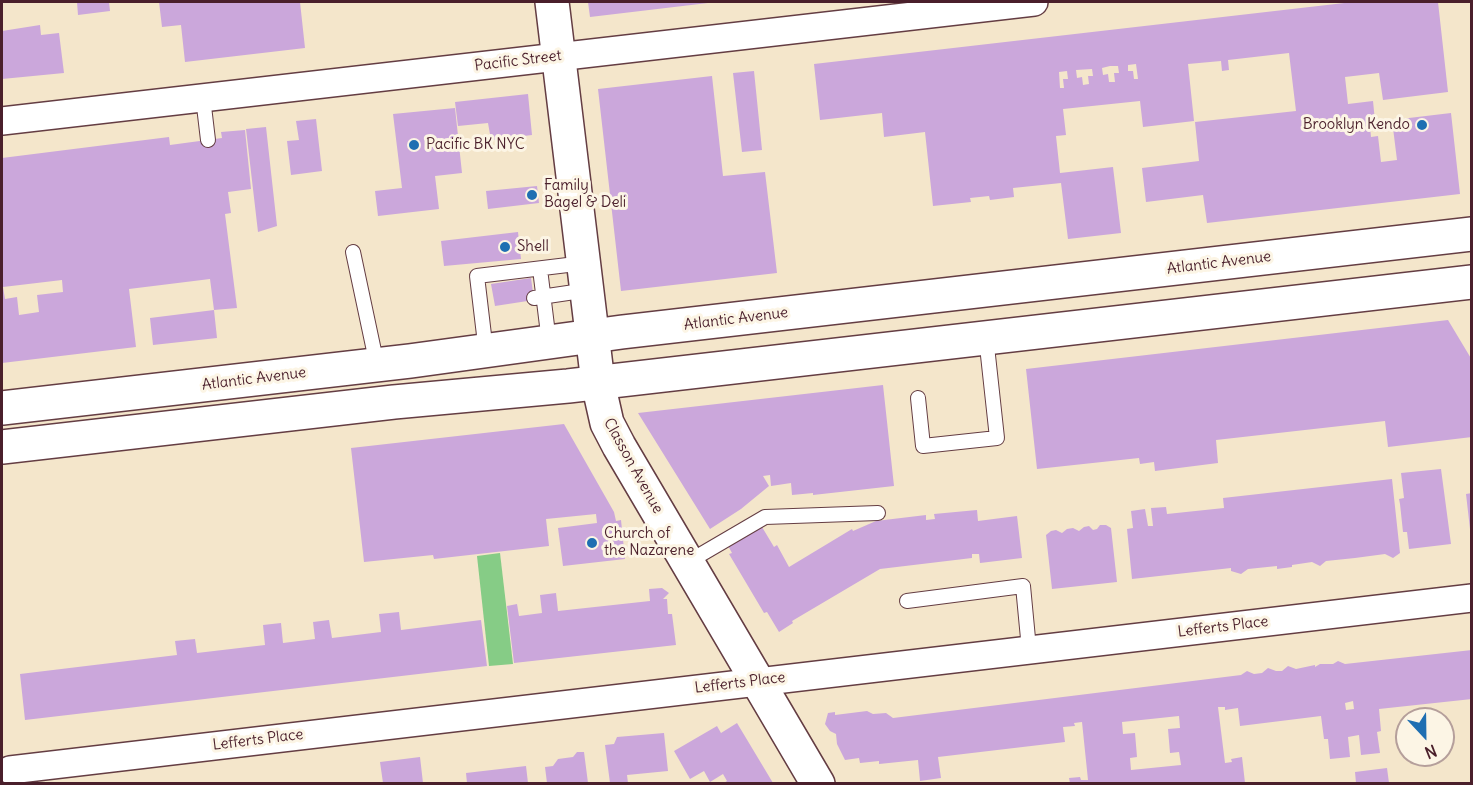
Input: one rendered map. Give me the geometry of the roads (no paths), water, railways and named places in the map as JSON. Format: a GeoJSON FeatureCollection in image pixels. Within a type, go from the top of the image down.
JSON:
{"type":"FeatureCollection","features":[{"type":"Feature","properties":{"kind":"main road","name":"Classon Avenue"},"geometry":{"type":"LineString","coordinates":[[552,2],[598,383],[604,412],[613,434],[818,783]]}},
{"type":"Feature","properties":{"kind":"main road","name":"Atlantic Avenue"},"geometry":{"type":"LineString","coordinates":[[2,408],[486,352],[593,336],[1472,234]]}},
{"type":"Feature","properties":{"kind":"main road"},"geometry":{"type":"LineString","coordinates":[[2,447],[394,402],[598,383],[1472,282]]}},
{"type":"Feature","properties":{"kind":"street","name":"Pacific Street"},"geometry":{"type":"LineString","coordinates":[[2,121],[1034,2]]}},
{"type":"Feature","properties":{"kind":"street","name":"Lefferts Place"},"geometry":{"type":"LineString","coordinates":[[10,770],[1472,598]]}},
{"type":"Feature","properties":{"kind":"lane"},"geometry":{"type":"LineString","coordinates":[[203,98],[207,140]]}},
{"type":"Feature","properties":{"kind":"lane"},"geometry":{"type":"LineString","coordinates":[[352,252],[377,365]]}},
{"type":"Feature","properties":{"kind":"lane"},"geometry":{"type":"LineString","coordinates":[[486,352],[487,299],[477,276],[540,268],[586,276]]}},
{"type":"Feature","properties":{"kind":"lane"},"geometry":{"type":"LineString","coordinates":[[540,268],[538,291],[549,342]]}},
{"type":"Feature","properties":{"kind":"lane"},"geometry":{"type":"LineString","coordinates":[[538,291],[586,276]]}},
{"type":"Feature","properties":{"kind":"lane"},"geometry":{"type":"LineString","coordinates":[[918,398],[923,446],[997,438],[986,337]]}},
{"type":"Feature","properties":{"kind":"lane"},"geometry":{"type":"LineString","coordinates":[[688,562],[765,517],[878,513]]}},
{"type":"Feature","properties":{"kind":"lane"},"geometry":{"type":"LineString","coordinates":[[908,602],[1023,586],[1029,650]]}},
{"type":"Feature","properties":{"kind":"place","name":"Brooklyn Kendo"},"geometry":{"type":"Point","coordinates":[1422,125]}},
{"type":"Feature","properties":{"kind":"place","name":"Pacific BK NYC"},"geometry":{"type":"Point","coordinates":[414,145]}},
{"type":"Feature","properties":{"kind":"place","name":"Family Bagel & Deli"},"geometry":{"type":"Point","coordinates":[532,195]}},
{"type":"Feature","properties":{"kind":"place","name":"Shell"},"geometry":{"type":"Point","coordinates":[505,247]}},
{"type":"Feature","properties":{"kind":"place","name":"Church of the Nazarene"},"geometry":{"type":"Point","coordinates":[592,543]}}]}
